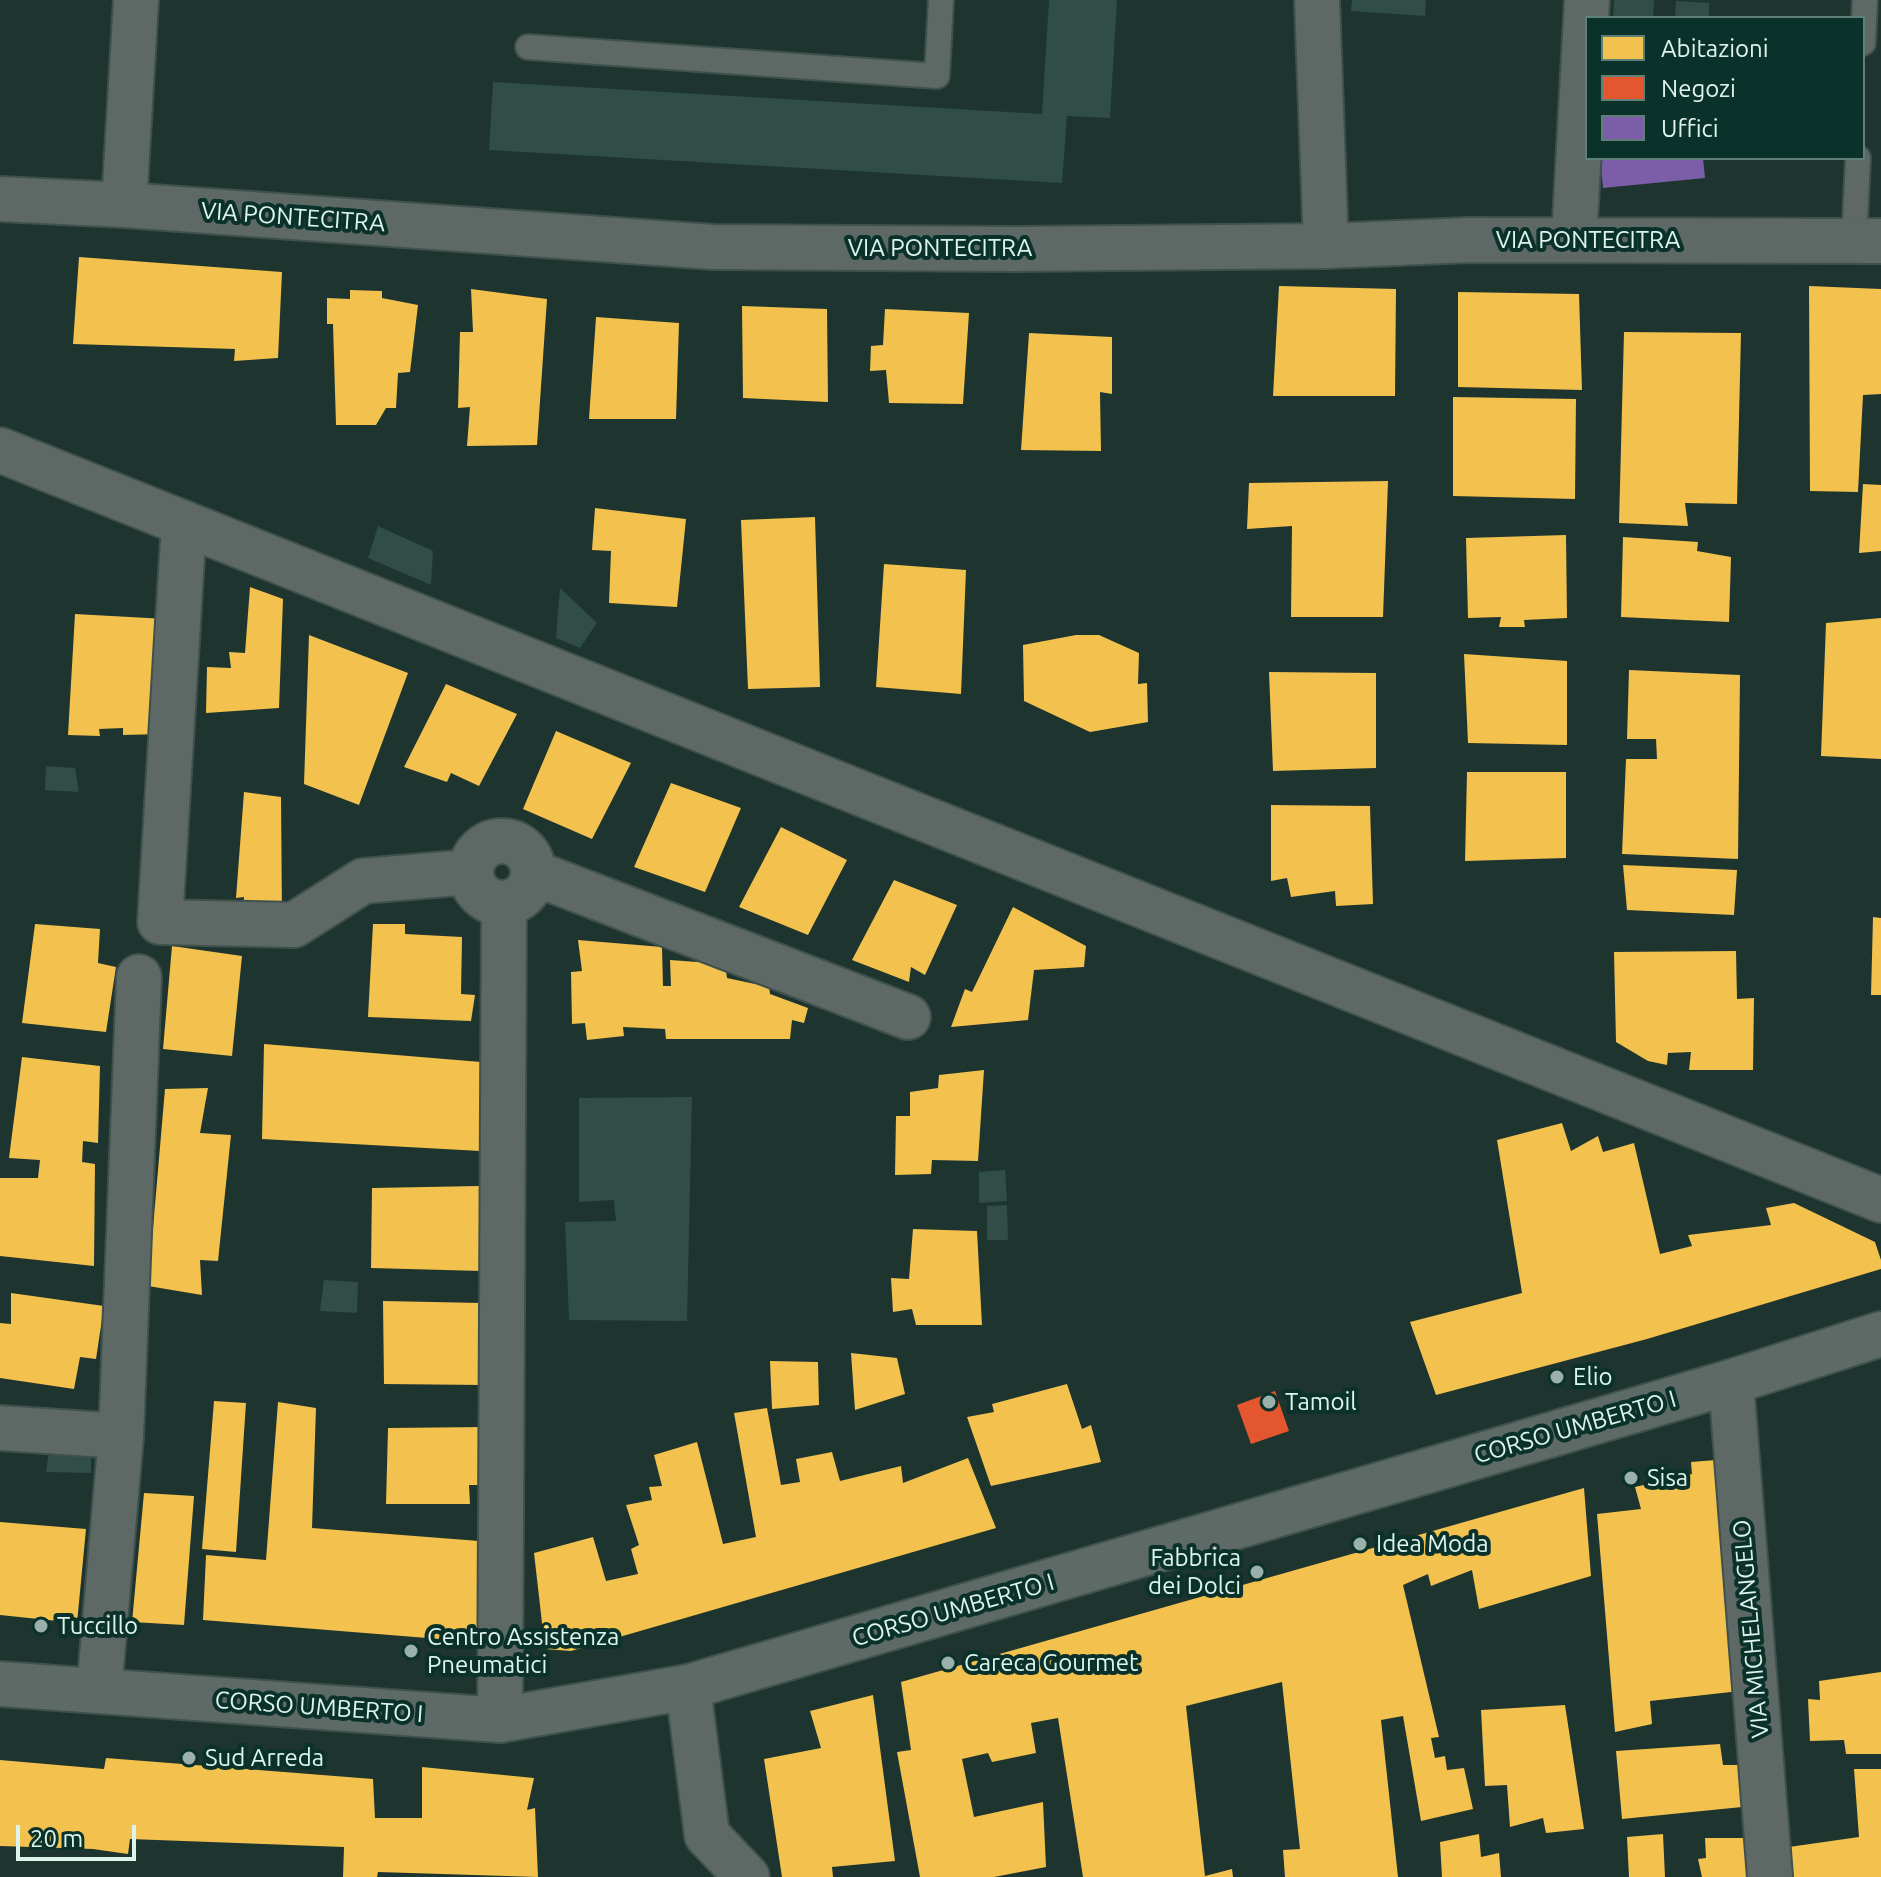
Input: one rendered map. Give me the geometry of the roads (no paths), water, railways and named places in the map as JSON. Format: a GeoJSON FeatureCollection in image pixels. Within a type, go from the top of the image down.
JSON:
{"type":"FeatureCollection","features":[{"type":"Feature","properties":{"kind":"street"},"geometry":{"type":"LineString","coordinates":[[124,205],[136,0]]}},
{"type":"Feature","properties":{"kind":"street"},"geometry":{"type":"LineString","coordinates":[[1317,0],[1326,246]]}},
{"type":"Feature","properties":{"kind":"street"},"geometry":{"type":"LineString","coordinates":[[1574,240],[1585,37]]}},
{"type":"Feature","properties":{"kind":"street","name":"VIA PONTECITRA"},"geometry":{"type":"LineString","coordinates":[[0,199],[713,247],[1015,249],[1326,246],[1433,240],[1868,241]]}},
{"type":"Feature","properties":{"kind":"street"},"geometry":{"type":"LineString","coordinates":[[0,450],[1881,1200]]}},
{"type":"Feature","properties":{"kind":"street"},"geometry":{"type":"LineString","coordinates":[[184,523],[160,922],[294,925],[363,881],[470,872]]}},
{"type":"Feature","properties":{"kind":"street"},"geometry":{"type":"LineString","coordinates":[[500,1720],[519,888],[532,863],[521,847],[503,840],[484,846],[472,862],[470,872],[477,892],[494,902],[519,888],[908,1017]]}},
{"type":"Feature","properties":{"kind":"street"},"geometry":{"type":"LineString","coordinates":[[99,1691],[121,1436],[139,977]]}},
{"type":"Feature","properties":{"kind":"street","name":"CORSO UMBERTO I"},"geometry":{"type":"LineString","coordinates":[[0,1684],[500,1720],[688,1687],[1731,1382],[1881,1334]]}},
{"type":"Feature","properties":{"kind":"street","name":"VIA MICHELANGELO"},"geometry":{"type":"LineString","coordinates":[[1731,1382],[1770,1877]]}},
{"type":"Feature","properties":{"kind":"street"},"geometry":{"type":"LineString","coordinates":[[0,1428],[121,1436]]}},
{"type":"Feature","properties":{"kind":"street"},"geometry":{"type":"LineString","coordinates":[[688,1687],[707,1835],[747,1877]]}},
{"type":"Feature","properties":{"kind":"lane"},"geometry":{"type":"LineString","coordinates":[[528,47],[937,76],[941,0]]}},
{"type":"Feature","properties":{"kind":"lane"},"geometry":{"type":"LineString","coordinates":[[1858,160],[1868,241]]}},
{"type":"Feature","properties":{"kind":"place","name":"Elio"},"geometry":{"type":"Point","coordinates":[1557,1377]}},
{"type":"Feature","properties":{"kind":"place","name":"Tamoil"},"geometry":{"type":"Point","coordinates":[1269,1402]}},
{"type":"Feature","properties":{"kind":"place","name":"Sisa"},"geometry":{"type":"Point","coordinates":[1631,1478]}},
{"type":"Feature","properties":{"kind":"place","name":"Idea Moda"},"geometry":{"type":"Point","coordinates":[1360,1544]}},
{"type":"Feature","properties":{"kind":"place","name":"Fabbrica dei Dolci"},"geometry":{"type":"Point","coordinates":[1257,1572]}},
{"type":"Feature","properties":{"kind":"place","name":"Tuccillo"},"geometry":{"type":"Point","coordinates":[41,1626]}},
{"type":"Feature","properties":{"kind":"place","name":"Centro Assistenza Pneumatici"},"geometry":{"type":"Point","coordinates":[411,1651]}},
{"type":"Feature","properties":{"kind":"place","name":"Careca Gourmet"},"geometry":{"type":"Point","coordinates":[948,1663]}},
{"type":"Feature","properties":{"kind":"place","name":"Sud Arreda"},"geometry":{"type":"Point","coordinates":[189,1758]}}]}
